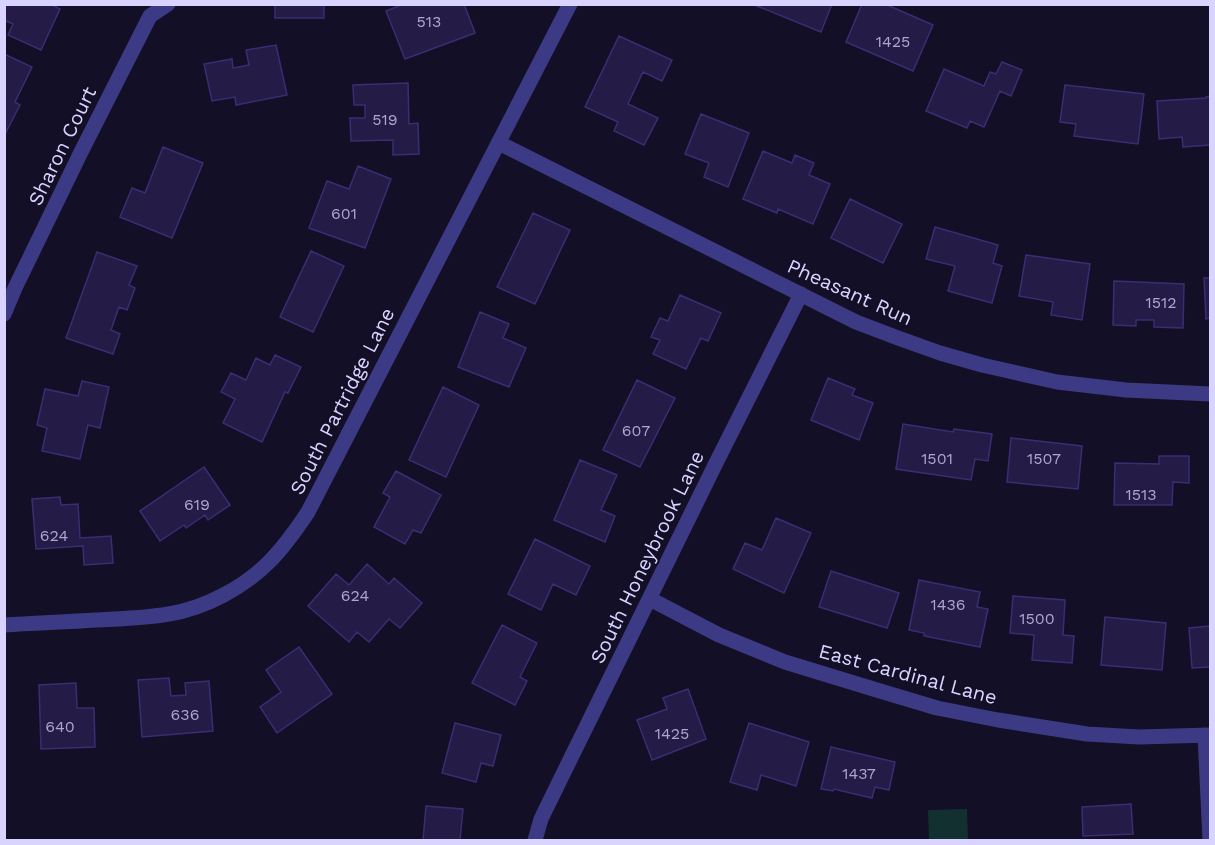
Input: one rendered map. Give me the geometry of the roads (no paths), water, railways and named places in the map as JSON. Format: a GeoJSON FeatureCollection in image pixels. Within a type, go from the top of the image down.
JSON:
{"type":"FeatureCollection","features":[{"type":"Feature","properties":{"kind":"street","name":"Sharon Court"},"geometry":{"type":"LineString","coordinates":[[4,314],[80,154],[150,16],[168,4]]}},
{"type":"Feature","properties":{"kind":"street","name":"South Partridge Lane"},"geometry":{"type":"LineString","coordinates":[[4,624],[140,618],[170,614],[197,606],[223,595],[246,580],[268,563],[290,539],[308,512],[570,4]]}},
{"type":"Feature","properties":{"kind":"street","name":"Pheasant Run"},"geometry":{"type":"LineString","coordinates":[[499,143],[856,322],[898,338],[982,365],[1057,382],[1126,390],[1210,394]]}},
{"type":"Feature","properties":{"kind":"street","name":"South Honeybrook Lane"},"geometry":{"type":"LineString","coordinates":[[535,840],[541,819],[801,294]]}},
{"type":"Feature","properties":{"kind":"street","name":"East Cardinal Lane"},"geometry":{"type":"LineString","coordinates":[[650,599],[719,635],[785,662],[937,708],[1087,734],[1139,737],[1208,735]]}},
{"type":"Feature","properties":{"kind":"street"},"geometry":{"type":"LineString","coordinates":[[1208,735],[1210,840]]}}]}
